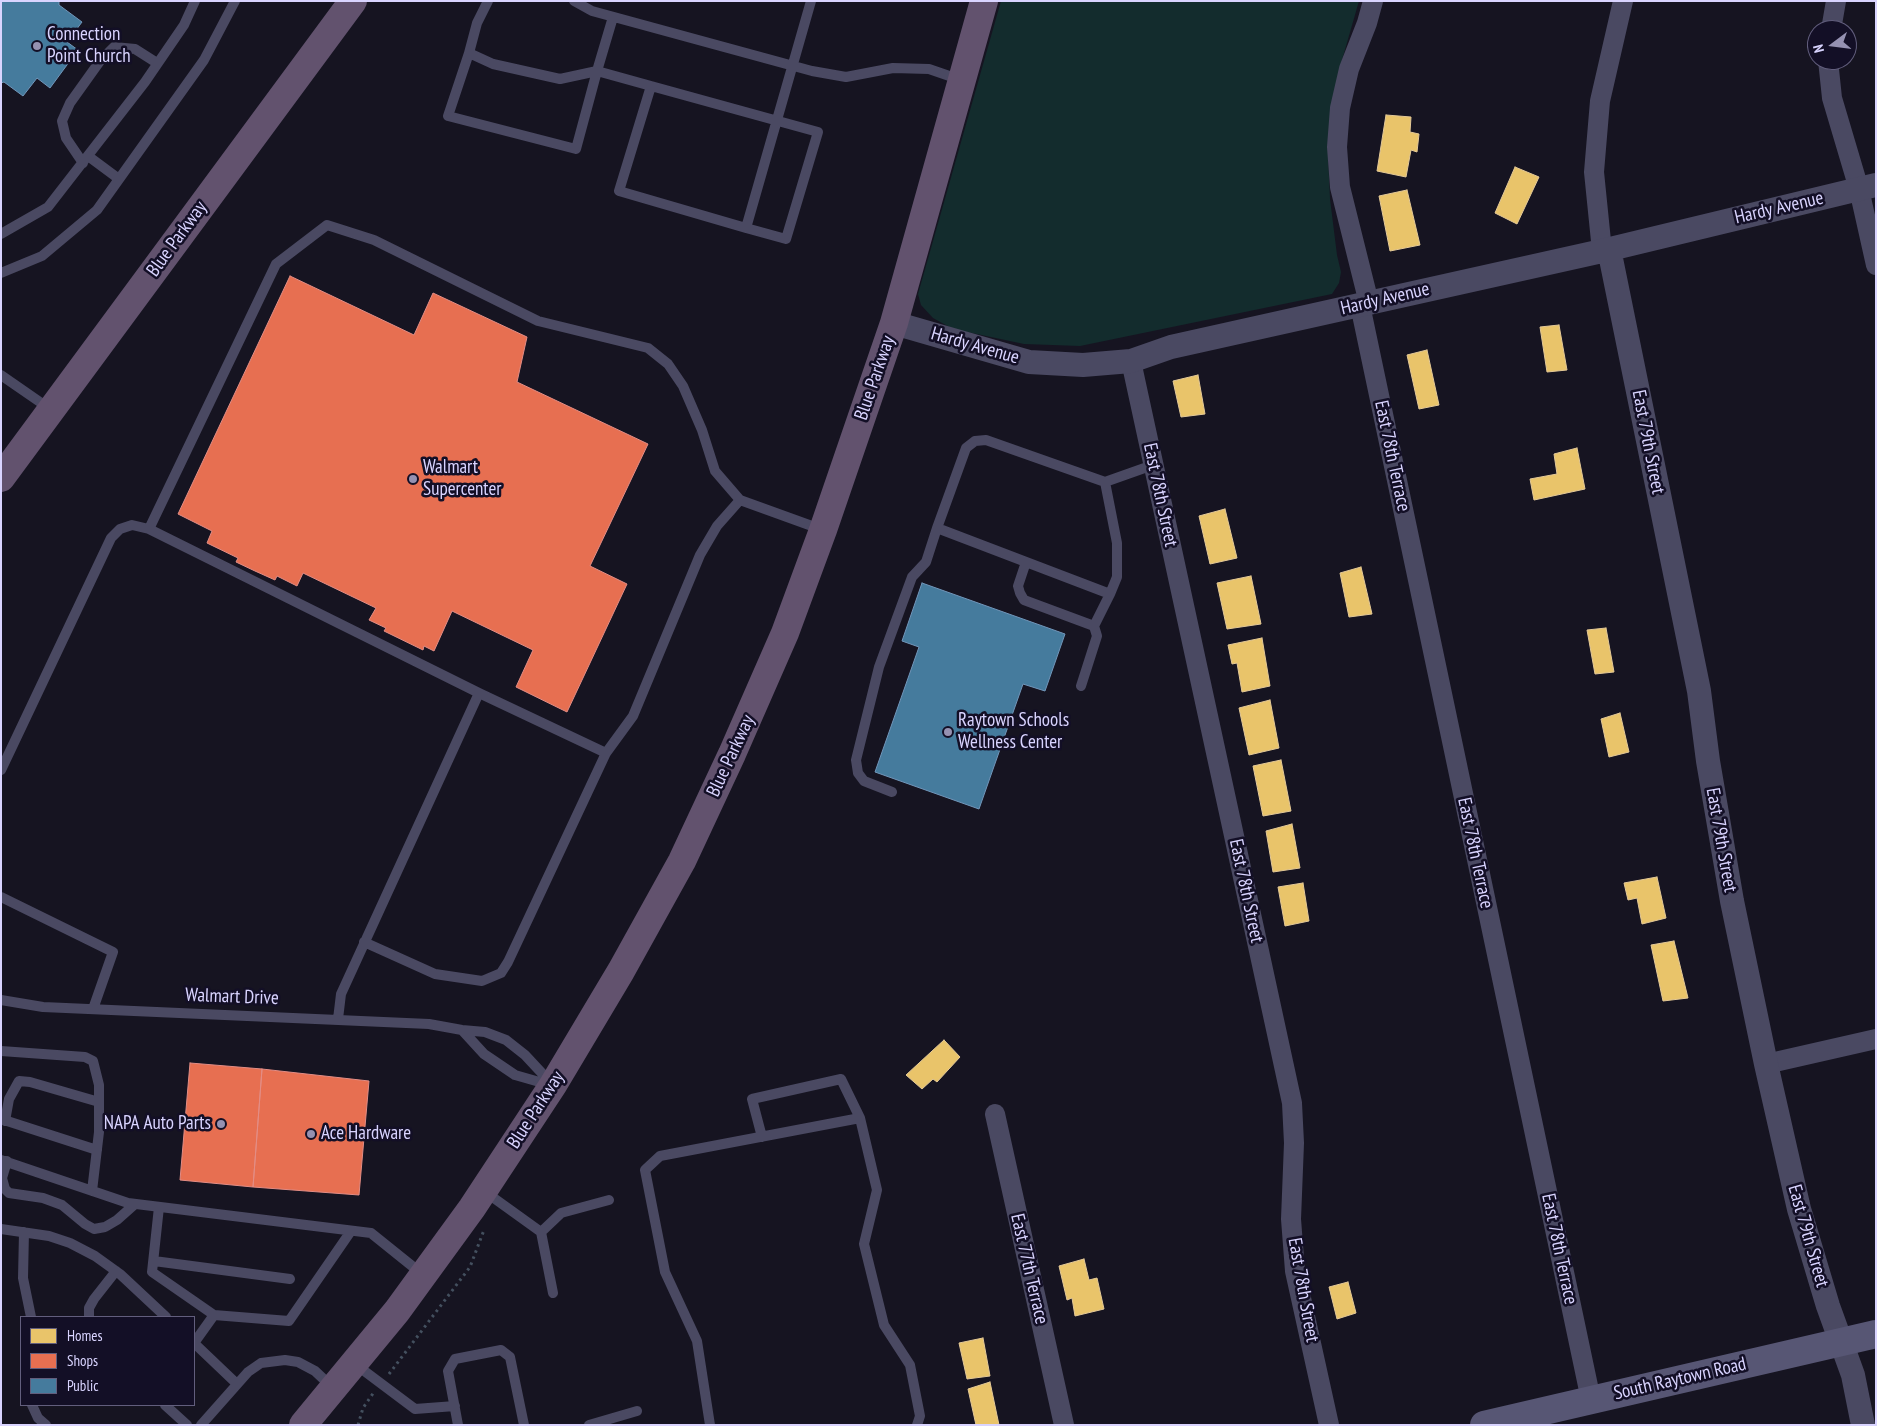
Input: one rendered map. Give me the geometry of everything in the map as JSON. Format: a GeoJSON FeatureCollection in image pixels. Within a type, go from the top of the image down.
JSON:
{"type":"FeatureCollection","features":[{"type":"Feature","properties":{"kind":"highway","name":"Blue Parkway"},"geometry":{"type":"LineString","coordinates":[[1,478],[353,1]]}},
{"type":"Feature","properties":{"kind":"highway","name":"Blue Parkway"},"geometry":{"type":"LineString","coordinates":[[304,1425],[397,1311],[484,1191],[553,1085],[621,971],[682,860],[732,754],[785,634],[823,530],[894,323],[984,1]]}},
{"type":"Feature","properties":{"kind":"main road","name":"South Raytown Road"},"geometry":{"type":"LineString","coordinates":[[1484,1425],[1521,1420],[1591,1400],[1876,1334]]}},
{"type":"Feature","properties":{"kind":"street","name":"East 78th Terrace"},"geometry":{"type":"LineString","coordinates":[[1373,1],[1367,23],[1349,69],[1340,108],[1337,147],[1340,187],[1591,1400]]}},
{"type":"Feature","properties":{"kind":"street","name":"East 79th Street"},"geometry":{"type":"LineString","coordinates":[[1623,1],[1600,101],[1594,172],[1605,250],[1699,691],[1708,762],[1732,901],[1766,1064],[1799,1209],[1828,1306],[1853,1375],[1863,1425]]}},
{"type":"Feature","properties":{"kind":"street"},"geometry":{"type":"LineString","coordinates":[[1832,20],[1836,1]]}},
{"type":"Feature","properties":{"kind":"street"},"geometry":{"type":"LineString","coordinates":[[1829,70],[1832,98],[1868,187],[1876,265]]}},
{"type":"Feature","properties":{"kind":"street","name":"Hardy Avenue"},"geometry":{"type":"LineString","coordinates":[[894,323],[1029,362],[1083,365],[1131,361],[1171,347],[1605,250],[1868,187]]}},
{"type":"Feature","properties":{"kind":"street","name":"East 78th Street"},"geometry":{"type":"LineString","coordinates":[[1131,361],[1292,1103],[1294,1143],[1292,1219],[1295,1270],[1329,1425]]}},
{"type":"Feature","properties":{"kind":"street"},"geometry":{"type":"LineString","coordinates":[[1766,1064],[1876,1039]]}},
{"type":"Feature","properties":{"kind":"street","name":"East 77th Terrace"},"geometry":{"type":"LineString","coordinates":[[995,1114],[1064,1425]]}},
{"type":"Feature","properties":{"kind":"lane"},"geometry":{"type":"LineString","coordinates":[[1,234],[48,207],[157,63],[184,25],[195,1]]}},
{"type":"Feature","properties":{"kind":"lane"},"geometry":{"type":"LineString","coordinates":[[1,273],[42,256],[97,210],[204,60],[235,1]]}},
{"type":"Feature","properties":{"kind":"lane"},"geometry":{"type":"LineString","coordinates":[[488,1],[477,22],[448,116],[576,148],[613,17]]}},
{"type":"Feature","properties":{"kind":"lane"},"geometry":{"type":"LineString","coordinates":[[574,1],[592,11],[812,71],[846,77],[893,68],[930,69],[962,80]]}},
{"type":"Feature","properties":{"kind":"lane"},"geometry":{"type":"LineString","coordinates":[[746,228],[811,1]]}},
{"type":"Feature","properties":{"kind":"lane"},"geometry":{"type":"LineString","coordinates":[[119,179],[85,159],[66,138],[62,121],[70,103],[100,61],[114,47],[135,49],[157,63]]}},
{"type":"Feature","properties":{"kind":"lane"},"geometry":{"type":"LineString","coordinates":[[469,53],[493,64],[560,79],[597,71],[818,132],[786,239],[619,191],[651,86]]}},
{"type":"Feature","properties":{"kind":"lane"},"geometry":{"type":"LineString","coordinates":[[149,530],[276,264],[327,225],[374,240],[538,321],[648,348],[668,364],[683,386],[702,430],[716,471],[740,500],[823,530]]}},
{"type":"Feature","properties":{"kind":"lane"},"geometry":{"type":"LineString","coordinates":[[1,375],[51,410]]}},
{"type":"Feature","properties":{"kind":"lane"},"geometry":{"type":"LineString","coordinates":[[892,792],[864,781],[858,773],[856,760],[879,667],[912,576],[926,562],[966,448],[975,441],[986,440],[1105,482],[1154,465]]}},
{"type":"Feature","properties":{"kind":"lane"},"geometry":{"type":"LineString","coordinates":[[1081,686],[1097,636],[1094,626],[1117,578],[1117,544],[1105,482]]}},
{"type":"Feature","properties":{"kind":"lane"},"geometry":{"type":"LineString","coordinates":[[364,942],[435,974],[482,980],[501,973],[508,962],[606,753],[633,716],[700,555],[717,526],[740,500]]}},
{"type":"Feature","properties":{"kind":"lane"},"geometry":{"type":"LineString","coordinates":[[1,770],[111,538],[120,529],[132,525],[149,530],[479,693],[606,753]]}},
{"type":"Feature","properties":{"kind":"lane"},"geometry":{"type":"LineString","coordinates":[[937,528],[1110,594]]}},
{"type":"Feature","properties":{"kind":"lane"},"geometry":{"type":"LineString","coordinates":[[1026,562],[1018,586],[1024,600],[1094,626]]}},
{"type":"Feature","properties":{"kind":"lane"},"geometry":{"type":"LineString","coordinates":[[338,1019],[341,994],[479,693]]}},
{"type":"Feature","properties":{"kind":"lane"},"geometry":{"type":"LineString","coordinates":[[1,897],[113,952],[93,1009]]}},
{"type":"Feature","properties":{"kind":"lane","name":"Walmart Drive"},"geometry":{"type":"LineString","coordinates":[[1,1000],[44,1007],[429,1024],[485,1032],[506,1040],[525,1055],[553,1085]]}},
{"type":"Feature","properties":{"kind":"lane"},"geometry":{"type":"LineString","coordinates":[[462,1030],[484,1054],[515,1075],[553,1085]]}},
{"type":"Feature","properties":{"kind":"lane"},"geometry":{"type":"LineString","coordinates":[[1,1051],[85,1057],[93,1061],[98,1078],[99,1132],[92,1191]]}},
{"type":"Feature","properties":{"kind":"lane"},"geometry":{"type":"LineString","coordinates":[[762,1137],[752,1099],[841,1079],[860,1118],[877,1190],[864,1244],[884,1325],[910,1365],[920,1416],[917,1425]]}},
{"type":"Feature","properties":{"kind":"lane"},"geometry":{"type":"LineString","coordinates":[[97,1150],[3,1120],[9,1099],[19,1081],[30,1082],[99,1102]]}},
{"type":"Feature","properties":{"kind":"lane"},"geometry":{"type":"LineString","coordinates":[[710,1425],[697,1341],[665,1272],[644,1170],[660,1156],[860,1118]]}},
{"type":"Feature","properties":{"kind":"lane"},"geometry":{"type":"LineString","coordinates":[[135,1204],[117,1220],[105,1227],[94,1229],[62,1205],[50,1200],[9,1193],[5,1189],[2,1178],[4,1161],[135,1204],[371,1233],[423,1275]]}},
{"type":"Feature","properties":{"kind":"lane"},"geometry":{"type":"LineString","coordinates":[[484,1191],[541,1232],[552,1293]]}},
{"type":"Feature","properties":{"kind":"lane"},"geometry":{"type":"LineString","coordinates":[[541,1232],[561,1213],[609,1200]]}},
{"type":"Feature","properties":{"kind":"lane"},"geometry":{"type":"LineString","coordinates":[[159,1207],[152,1272],[214,1315],[289,1321],[351,1231]]}},
{"type":"Feature","properties":{"kind":"lane"},"geometry":{"type":"LineString","coordinates":[[1,1229],[49,1236],[70,1243],[116,1271],[165,1316]]}},
{"type":"Feature","properties":{"kind":"lane"},"geometry":{"type":"LineString","coordinates":[[24,1232],[23,1278],[30,1316]]}},
{"type":"Feature","properties":{"kind":"lane"},"geometry":{"type":"LineString","coordinates":[[154,1261],[290,1279]]}},
{"type":"Feature","properties":{"kind":"lane"},"geometry":{"type":"LineString","coordinates":[[89,1316],[89,1308],[94,1298],[116,1271]]}},
{"type":"Feature","properties":{"kind":"lane"},"geometry":{"type":"LineString","coordinates":[[195,1342],[214,1315]]}},
{"type":"Feature","properties":{"kind":"lane"},"geometry":{"type":"LineString","coordinates":[[195,1344],[237,1384]]}},
{"type":"Feature","properties":{"kind":"lane"},"geometry":{"type":"LineString","coordinates":[[458,1425],[448,1371],[455,1359],[501,1350],[510,1357],[524,1425]]}},
{"type":"Feature","properties":{"kind":"lane"},"geometry":{"type":"LineString","coordinates":[[201,1425],[248,1372],[261,1363],[285,1360],[298,1362],[315,1371],[335,1389]]}},
{"type":"Feature","properties":{"kind":"lane"},"geometry":{"type":"LineString","coordinates":[[355,1364],[415,1409],[455,1406]]}},
{"type":"Feature","properties":{"kind":"lane"},"geometry":{"type":"LineString","coordinates":[[32,1406],[38,1418],[46,1425]]}},
{"type":"Feature","properties":{"kind":"lane"},"geometry":{"type":"LineString","coordinates":[[166,1406],[186,1425]]}},
{"type":"Feature","properties":{"kind":"lane"},"geometry":{"type":"LineString","coordinates":[[590,1425],[637,1411]]}},
{"type":"Feature","properties":{"kind":"path"},"geometry":{"type":"LineString","coordinates":[[391,1372],[470,1267],[489,1222]]}},
{"type":"Feature","properties":{"kind":"path"},"geometry":{"type":"LineString","coordinates":[[358,1425],[363,1408],[371,1396]]}},
{"type":"Feature","properties":{"kind":"green space"},"geometry":{"type":"Polygon","coordinates":[[[1001,1],[1359,1],[1342,60],[1328,154],[1330,199],[1341,272],[1339,283],[1332,294],[1080,346],[1024,344],[953,329],[933,318],[921,305],[918,294],[1001,1]]]}},
{"type":"Feature","properties":{"kind":"building: Homes"},"geometry":{"type":"Polygon","coordinates":[[[1386,115],[1411,117],[1410,132],[1419,134],[1417,152],[1411,150],[1406,177],[1377,171],[1386,115]]]}},
{"type":"Feature","properties":{"kind":"building: Homes"},"geometry":{"type":"Polygon","coordinates":[[[1515,167],[1539,177],[1517,224],[1495,213],[1515,167]]]}},
{"type":"Feature","properties":{"kind":"building: Homes"},"geometry":{"type":"Polygon","coordinates":[[[1407,190],[1420,245],[1390,251],[1379,196],[1407,190]]]}},
{"type":"Feature","properties":{"kind":"building: Homes"},"geometry":{"type":"Polygon","coordinates":[[[1559,325],[1567,370],[1547,372],[1540,327],[1559,325]]]}},
{"type":"Feature","properties":{"kind":"building: Homes"},"geometry":{"type":"Polygon","coordinates":[[[1427,350],[1439,405],[1419,409],[1407,355],[1427,350]]]}},
{"type":"Feature","properties":{"kind":"building: Homes"},"geometry":{"type":"Polygon","coordinates":[[[1198,375],[1205,414],[1181,417],[1173,381],[1198,375]]]}},
{"type":"Feature","properties":{"kind":"building: Homes"},"geometry":{"type":"Polygon","coordinates":[[[1577,448],[1585,489],[1534,500],[1530,479],[1557,474],[1554,454],[1577,448]]]}},
{"type":"Feature","properties":{"kind":"building: Homes"},"geometry":{"type":"Polygon","coordinates":[[[1225,509],[1237,558],[1210,564],[1199,516],[1225,509]]]}},
{"type":"Feature","properties":{"kind":"building: Homes"},"geometry":{"type":"Polygon","coordinates":[[[1361,567],[1372,614],[1349,617],[1340,573],[1361,567]]]}},
{"type":"Feature","properties":{"kind":"building: Homes"},"geometry":{"type":"Polygon","coordinates":[[[1251,576],[1261,624],[1227,629],[1217,583],[1251,576]]]}},
{"type":"Feature","properties":{"kind":"building: Homes"},"geometry":{"type":"Polygon","coordinates":[[[1606,628],[1614,672],[1595,674],[1587,630],[1606,628]]]}},
{"type":"Feature","properties":{"kind":"building: Homes"},"geometry":{"type":"Polygon","coordinates":[[[1262,638],[1270,686],[1242,692],[1237,663],[1232,664],[1228,645],[1262,638]]]}},
{"type":"Feature","properties":{"kind":"building: Homes"},"geometry":{"type":"Polygon","coordinates":[[[1270,700],[1279,748],[1249,755],[1239,708],[1270,700]]]}},
{"type":"Feature","properties":{"kind":"building: Homes"},"geometry":{"type":"Polygon","coordinates":[[[1620,713],[1629,752],[1609,757],[1601,719],[1620,713]]]}},
{"type":"Feature","properties":{"kind":"building: Homes"},"geometry":{"type":"Polygon","coordinates":[[[1281,760],[1291,811],[1263,816],[1253,766],[1281,760]]]}},
{"type":"Feature","properties":{"kind":"building: Homes"},"geometry":{"type":"Polygon","coordinates":[[[1292,824],[1300,868],[1273,872],[1266,831],[1292,824]]]}},
{"type":"Feature","properties":{"kind":"building: Homes"},"geometry":{"type":"Polygon","coordinates":[[[1657,877],[1666,918],[1642,924],[1637,898],[1628,900],[1624,883],[1657,877]]]}},
{"type":"Feature","properties":{"kind":"building: Homes"},"geometry":{"type":"Polygon","coordinates":[[[1303,883],[1309,921],[1285,926],[1278,887],[1303,883]]]}},
{"type":"Feature","properties":{"kind":"building: Homes"},"geometry":{"type":"Polygon","coordinates":[[[1674,941],[1688,998],[1663,1001],[1651,945],[1674,941]]]}},
{"type":"Feature","properties":{"kind":"building: Homes"},"geometry":{"type":"Polygon","coordinates":[[[944,1040],[960,1057],[937,1082],[933,1079],[922,1089],[906,1075],[944,1040]]]}},
{"type":"Feature","properties":{"kind":"building: Homes"},"geometry":{"type":"Polygon","coordinates":[[[1084,1259],[1089,1280],[1097,1278],[1104,1309],[1075,1316],[1072,1298],[1067,1300],[1059,1266],[1084,1259]]]}},
{"type":"Feature","properties":{"kind":"building: Homes"},"geometry":{"type":"Polygon","coordinates":[[[1348,1282],[1356,1313],[1337,1319],[1329,1287],[1348,1282]]]}},
{"type":"Feature","properties":{"kind":"building: Homes"},"geometry":{"type":"Polygon","coordinates":[[[983,1338],[990,1376],[967,1379],[959,1343],[983,1338]]]}},
{"type":"Feature","properties":{"kind":"building: Homes"},"geometry":{"type":"Polygon","coordinates":[[[990,1382],[999,1425],[976,1425],[968,1389],[990,1382]]]}},
{"type":"Feature","properties":{"kind":"building: Shops","name":"Walmart Supercenter"},"geometry":{"type":"Polygon","coordinates":[[[290,276],[414,335],[433,293],[527,337],[517,382],[648,444],[590,566],[627,584],[567,712],[516,687],[533,650],[452,611],[434,651],[424,646],[423,650],[384,631],[386,628],[369,620],[376,608],[303,573],[297,586],[277,576],[275,580],[236,562],[238,558],[207,543],[212,531],[178,514],[290,276]]]}},
{"type":"Feature","properties":{"kind":"building: Shops","name":"NAPA Auto Parts"},"geometry":{"type":"Polygon","coordinates":[[[190,1063],[262,1069],[253,1187],[180,1180],[190,1063]]]}},
{"type":"Feature","properties":{"kind":"building: Shops","name":"Ace Hardware"},"geometry":{"type":"Polygon","coordinates":[[[262,1069],[369,1081],[359,1195],[253,1187],[262,1069]]]}},
{"type":"Feature","properties":{"kind":"building: Public","name":"Connection Point Church"},"geometry":{"type":"Polygon","coordinates":[[[1,1],[59,1],[59,5],[82,22],[67,42],[78,50],[50,88],[37,78],[23,96],[4,82],[1,83],[1,1]]]}},
{"type":"Feature","properties":{"kind":"building: Public","name":"Raytown Schools Wellness Center"},"geometry":{"type":"Polygon","coordinates":[[[922,583],[1065,634],[1045,691],[1023,684],[979,809],[875,772],[919,647],[902,641],[922,583]]]}},
{"type":"Feature","properties":{"kind":"place","name":"Connection Point Church"},"geometry":{"type":"Point","coordinates":[37,46]}},
{"type":"Feature","properties":{"kind":"place","name":"Walmart Supercenter"},"geometry":{"type":"Point","coordinates":[413,479]}},
{"type":"Feature","properties":{"kind":"place","name":"Raytown Schools Wellness Center"},"geometry":{"type":"Point","coordinates":[948,732]}},
{"type":"Feature","properties":{"kind":"place","name":"NAPA Auto Parts"},"geometry":{"type":"Point","coordinates":[221,1124]}},
{"type":"Feature","properties":{"kind":"place","name":"Ace Hardware"},"geometry":{"type":"Point","coordinates":[311,1134]}}]}
